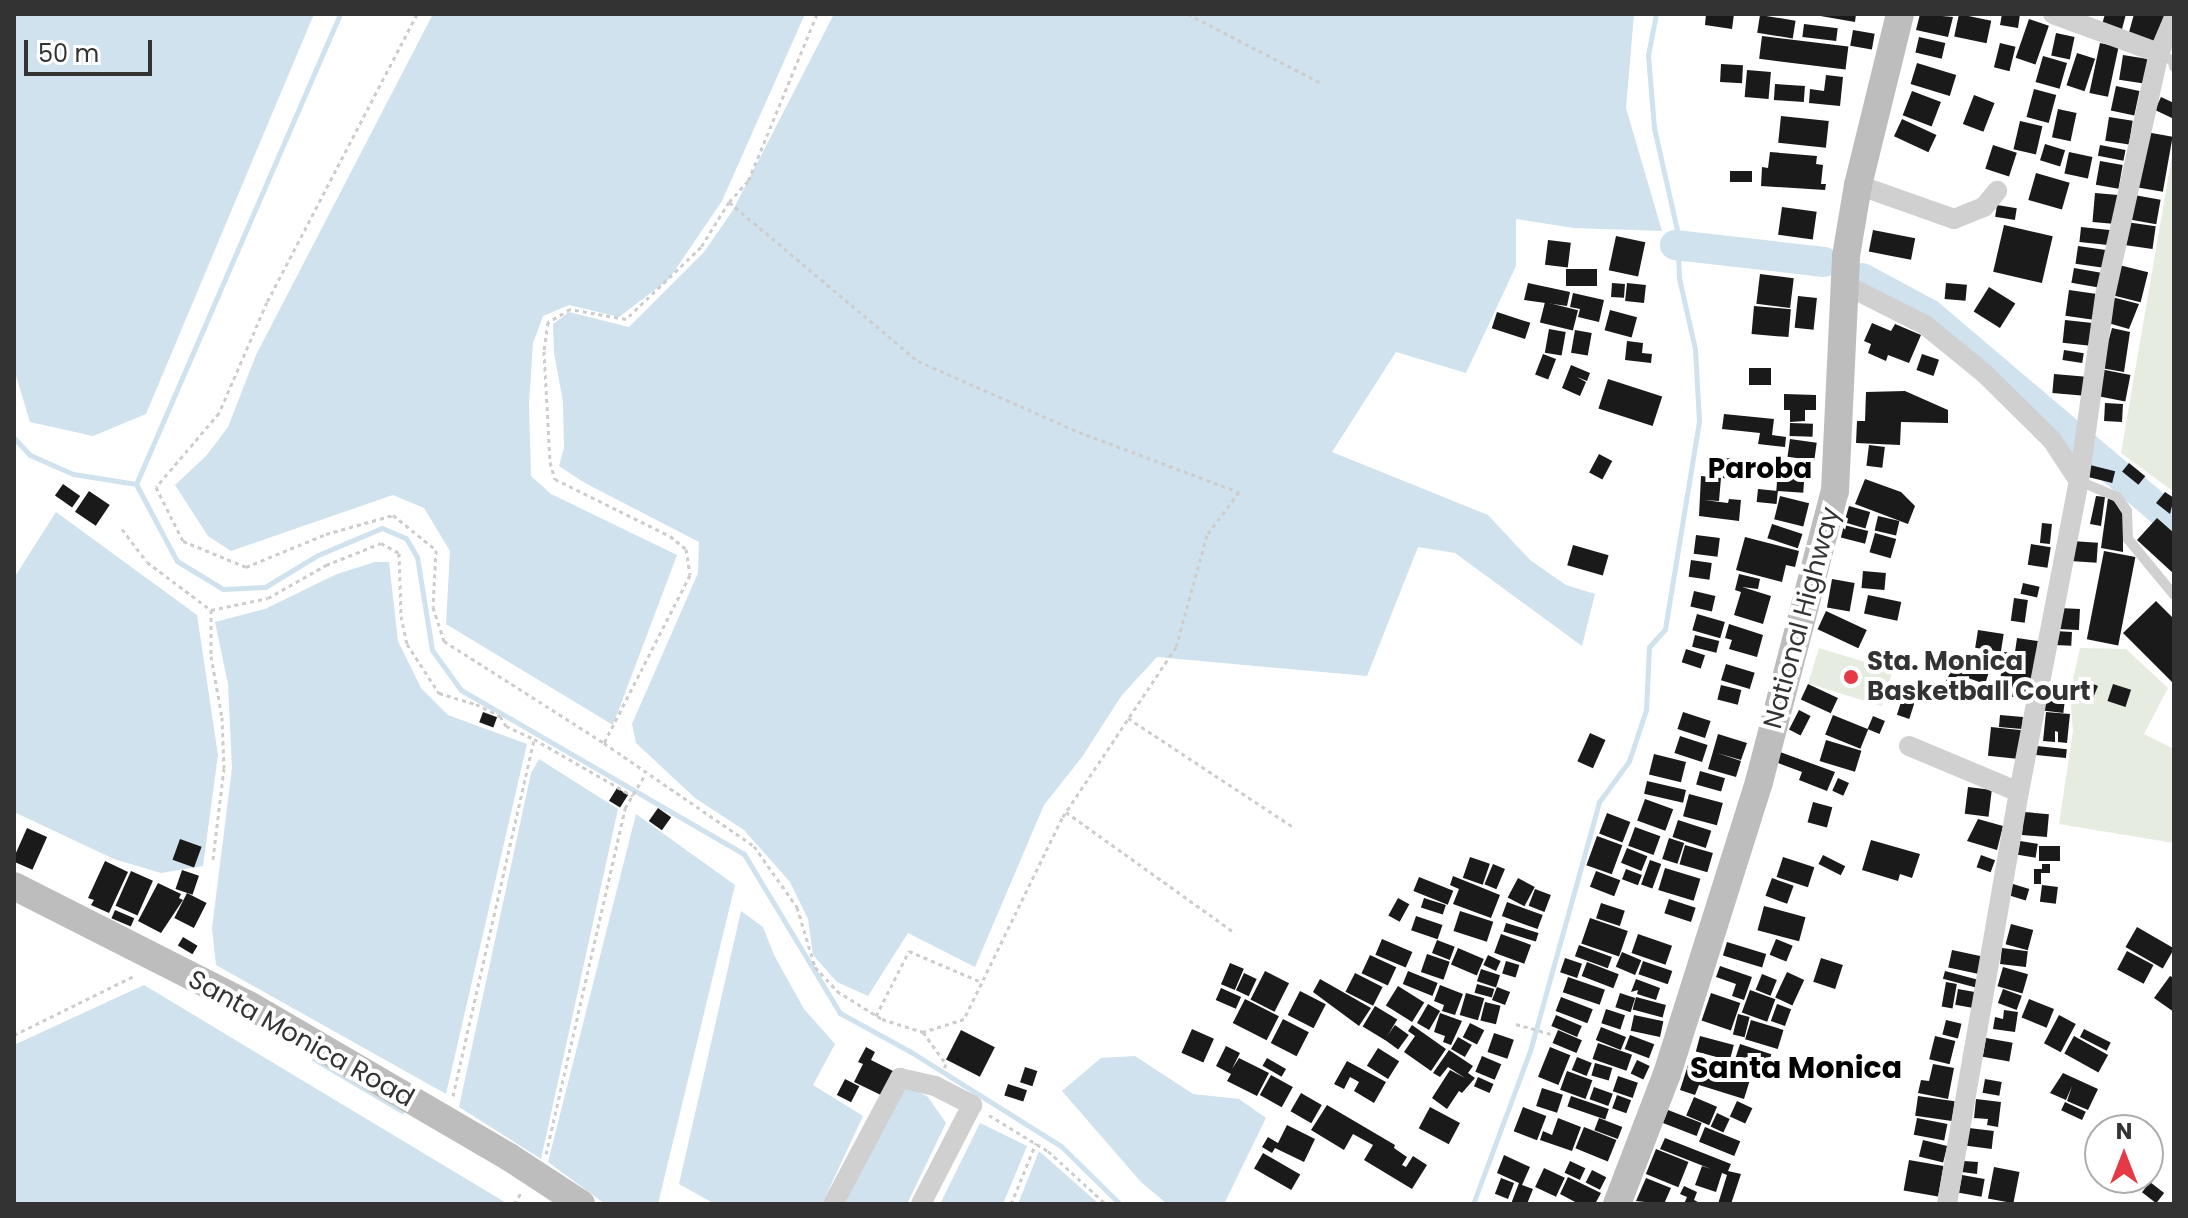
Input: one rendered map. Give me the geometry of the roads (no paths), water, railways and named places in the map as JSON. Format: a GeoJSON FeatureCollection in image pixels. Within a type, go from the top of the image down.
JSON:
{"type":"FeatureCollection","features":[{"type":"Feature","properties":{"kind":"main road","name":"National Highway"},"geometry":{"type":"LineString","coordinates":[[1617,1204],[1667,1074],[1759,782],[1835,491],[1844,284],[1858,185],[1900,14]]}},
{"type":"Feature","properties":{"kind":"main road","name":"Santa Monica Road"},"geometry":{"type":"LineString","coordinates":[[14,886],[249,1005],[581,1204]]}},
{"type":"Feature","properties":{"kind":"street"},"geometry":{"type":"LineString","coordinates":[[2053,14],[2167,60]]}},
{"type":"Feature","properties":{"kind":"street"},"geometry":{"type":"LineString","coordinates":[[1947,1204],[2019,792],[2079,481],[2105,296],[2167,60],[2174,18]]}},
{"type":"Feature","properties":{"kind":"street"},"geometry":{"type":"LineString","coordinates":[[1858,185],[1954,219],[1984,207],[1997,191]]}},
{"type":"Feature","properties":{"kind":"street"},"geometry":{"type":"LineString","coordinates":[[1844,284],[1925,325],[1984,373],[2052,440],[2079,481]]}},
{"type":"Feature","properties":{"kind":"street"},"geometry":{"type":"LineString","coordinates":[[1909,746],[2019,792]]}},
{"type":"Feature","properties":{"kind":"street"},"geometry":{"type":"LineString","coordinates":[[833,1204],[900,1078],[935,1086],[972,1105],[921,1204]]}},
{"type":"Feature","properties":{"kind":"lane"},"geometry":{"type":"LineString","coordinates":[[2079,481],[2117,497],[2127,511],[2128,539],[2174,595]]}},
{"type":"Feature","properties":{"kind":"water"},"geometry":{"type":"Polygon","coordinates":[[[14,14],[314,14],[146,414],[93,436],[30,422],[14,369],[14,14]]]}},
{"type":"Feature","properties":{"kind":"water"},"geometry":{"type":"Polygon","coordinates":[[[433,14],[805,14],[722,201],[669,279],[619,317],[569,305],[543,316],[533,343],[529,404],[531,476],[551,494],[677,555],[613,725],[446,624],[450,551],[424,508],[393,495],[231,551],[208,536],[175,485],[206,456],[228,427],[256,355],[433,14]]]}},
{"type":"Feature","properties":{"kind":"water"},"geometry":{"type":"Polygon","coordinates":[[[834,14],[1634,14],[1626,108],[1662,231],[1574,228],[1516,219],[1516,266],[1466,373],[1396,352],[1332,452],[1488,515],[1530,560],[1566,585],[1595,594],[1582,646],[1455,553],[1418,547],[1367,676],[1157,657],[1122,695],[1082,757],[1044,805],[975,967],[908,933],[868,996],[837,982],[813,955],[808,919],[790,882],[744,830],[695,798],[636,743],[632,724],[698,573],[699,542],[585,483],[559,466],[564,448],[563,402],[554,353],[553,324],[569,312],[629,327],[704,252],[733,210],[834,14]]]}},
{"type":"Feature","properties":{"kind":"water"},"geometry":{"type":"Polygon","coordinates":[[[56,512],[197,615],[218,755],[203,866],[161,873],[114,859],[14,812],[14,578],[56,512]]]}},
{"type":"Feature","properties":{"kind":"water"},"geometry":{"type":"Polygon","coordinates":[[[375,562],[389,562],[398,641],[421,688],[448,715],[527,744],[446,1094],[216,965],[212,928],[232,768],[228,684],[215,622],[265,609],[337,574],[375,562]]]}},
{"type":"Feature","properties":{"kind":"water"},"geometry":{"type":"Polygon","coordinates":[[[539,759],[618,809],[541,1159],[459,1107],[531,773],[539,759]]]}},
{"type":"Feature","properties":{"kind":"water"},"geometry":{"type":"Polygon","coordinates":[[[636,814],[735,885],[658,1204],[605,1204],[548,1162],[636,814]]]}},
{"type":"Feature","properties":{"kind":"water"},"geometry":{"type":"Polygon","coordinates":[[[741,911],[763,927],[774,955],[804,1009],[835,1044],[813,1085],[863,1116],[822,1204],[715,1204],[679,1184],[741,911]]]}},
{"type":"Feature","properties":{"kind":"water"},"geometry":{"type":"Polygon","coordinates":[[[144,985],[506,1204],[14,1204],[14,1045],[144,985]]]}},
{"type":"Feature","properties":{"kind":"water"},"geometry":{"type":"Polygon","coordinates":[[[1135,1056],[1193,1094],[1239,1099],[1266,1118],[1224,1204],[1167,1204],[1141,1182],[1062,1091],[1101,1058],[1135,1056]]]}},
{"type":"Feature","properties":{"kind":"water"},"geometry":{"type":"Polygon","coordinates":[[[902,1082],[928,1097],[946,1123],[907,1204],[841,1204],[902,1082]]]}},
{"type":"Feature","properties":{"kind":"water"},"geometry":{"type":"Polygon","coordinates":[[[980,1123],[1027,1146],[1003,1204],[940,1204],[980,1123]]]}},
{"type":"Feature","properties":{"kind":"water"},"geometry":{"type":"Polygon","coordinates":[[[1039,1151],[1099,1204],[1018,1204],[1039,1151]]]}},
{"type":"Feature","properties":{"kind":"waterway"},"geometry":{"type":"LineString","coordinates":[[340,14],[136,484],[177,561],[223,589],[265,587],[318,555],[382,528],[406,538],[417,557],[432,650],[461,690],[744,854],[840,1013],[911,1052],[1061,1146],[1120,1204]]}},
{"type":"Feature","properties":{"kind":"waterway"},"geometry":{"type":"LineString","coordinates":[[1473,1204],[1530,1051],[1599,802],[1629,761],[1646,710],[1649,647],[1665,629],[1699,421],[1695,349],[1679,278],[1677,230],[1654,128],[1648,55],[1656,14]]}},
{"type":"Feature","properties":{"kind":"waterway"},"geometry":{"type":"LineString","coordinates":[[1675,245],[1824,262]]}},
{"type":"Feature","properties":{"kind":"waterway"},"geometry":{"type":"LineString","coordinates":[[1862,278],[1929,314],[2174,522]]}},
{"type":"Feature","properties":{"kind":"waterway"},"geometry":{"type":"LineString","coordinates":[[14,438],[30,455],[73,474],[136,484]]}},
{"type":"Feature","properties":{"kind":"waterway"},"geometry":{"type":"LineString","coordinates":[[314,1059],[402,1111]]}},
{"type":"Feature","properties":{"kind":"place","name":"Sta. Monica Basketball Court"},"geometry":{"type":"Point","coordinates":[1851,677]}},
{"type":"Feature","properties":{"kind":"district","name":"Paroba"},"geometry":{"type":"Point","coordinates":[1760,469]}},
{"type":"Feature","properties":{"kind":"district","name":"Santa Monica"},"geometry":{"type":"Point","coordinates":[1796,1068]}}]}
